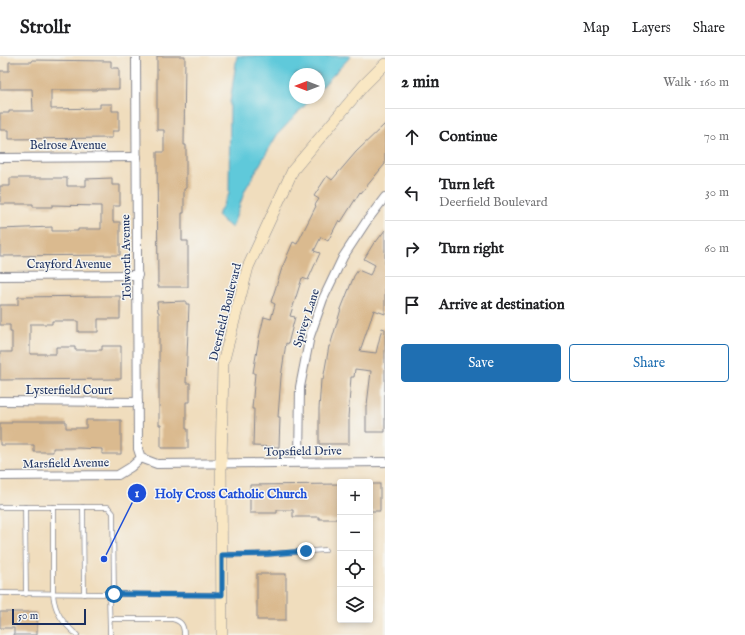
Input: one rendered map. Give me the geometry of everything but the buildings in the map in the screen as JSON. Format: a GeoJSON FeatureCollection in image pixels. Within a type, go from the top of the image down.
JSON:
{"type":"FeatureCollection","features":[{"type":"Feature","properties":{"kind":"street","name":"Tolworth Avenue"},"geometry":{"type":"LineString","coordinates":[[136,56],[138,449],[141,458]]}},
{"type":"Feature","properties":{"kind":"street","name":"Deerfield Boulevard"},"geometry":{"type":"LineString","coordinates":[[222,635],[221,464],[223,364],[248,267],[293,170],[364,85],[385,64]]}},
{"type":"Feature","properties":{"kind":"street","name":"Belrose Avenue"},"geometry":{"type":"LineString","coordinates":[[0,158],[137,157]]}},
{"type":"Feature","properties":{"kind":"street","name":"Spivey Lane"},"geometry":{"type":"LineString","coordinates":[[299,462],[300,387],[310,336],[323,298],[343,257],[366,222],[385,197]]}},
{"type":"Feature","properties":{"kind":"street","name":"Crayford Avenue"},"geometry":{"type":"LineString","coordinates":[[0,276],[138,275]]}},
{"type":"Feature","properties":{"kind":"street","name":"Lysterfield Court"},"geometry":{"type":"LineString","coordinates":[[0,401],[138,402]]}},
{"type":"Feature","properties":{"kind":"street"},"geometry":{"type":"LineString","coordinates":[[141,458],[158,464],[221,464]]}},
{"type":"Feature","properties":{"kind":"street","name":"Marsfield Avenue"},"geometry":{"type":"LineString","coordinates":[[0,476],[118,475],[132,467],[141,458]]}},
{"type":"Feature","properties":{"kind":"street","name":"Topsfield Drive"},"geometry":{"type":"LineString","coordinates":[[221,464],[385,462]]}},
{"type":"Feature","properties":{"kind":"lane"},"geometry":{"type":"LineString","coordinates":[[0,507],[108,507],[113,513],[110,635]]}},
{"type":"Feature","properties":{"kind":"lane"},"geometry":{"type":"LineString","coordinates":[[25,507],[26,594]]}},
{"type":"Feature","properties":{"kind":"lane"},"geometry":{"type":"LineString","coordinates":[[53,507],[54,603],[59,616],[77,635]]}},
{"type":"Feature","properties":{"kind":"lane"},"geometry":{"type":"LineString","coordinates":[[83,507],[84,594]]}},
{"type":"Feature","properties":{"kind":"lane"},"geometry":{"type":"LineString","coordinates":[[222,555],[268,554],[325,550]]}},
{"type":"Feature","properties":{"kind":"lane"},"geometry":{"type":"LineString","coordinates":[[0,593],[222,595]]}},
{"type":"Feature","properties":{"kind":"lane"},"geometry":{"type":"LineString","coordinates":[[110,619],[172,619],[179,621],[182,624],[184,635]]}},
{"type":"Feature","properties":{"kind":"water"},"geometry":{"type":"Polygon","coordinates":[[[237,56],[351,56],[325,84],[325,68],[289,68],[289,104],[306,104],[277,135],[245,190],[232,228],[217,216],[229,194],[230,102],[237,56]]]}},
{"type":"Feature","properties":{"kind":"place","name":"Holy Cross Catholic Church"},"geometry":{"type":"Point","coordinates":[104,559]}},
{"type":"Feature","properties":{"kind":"route"},"geometry":{"type":"LineString","coordinates":[[114,594],[222,595],[222,555],[306,551]]}}]}
